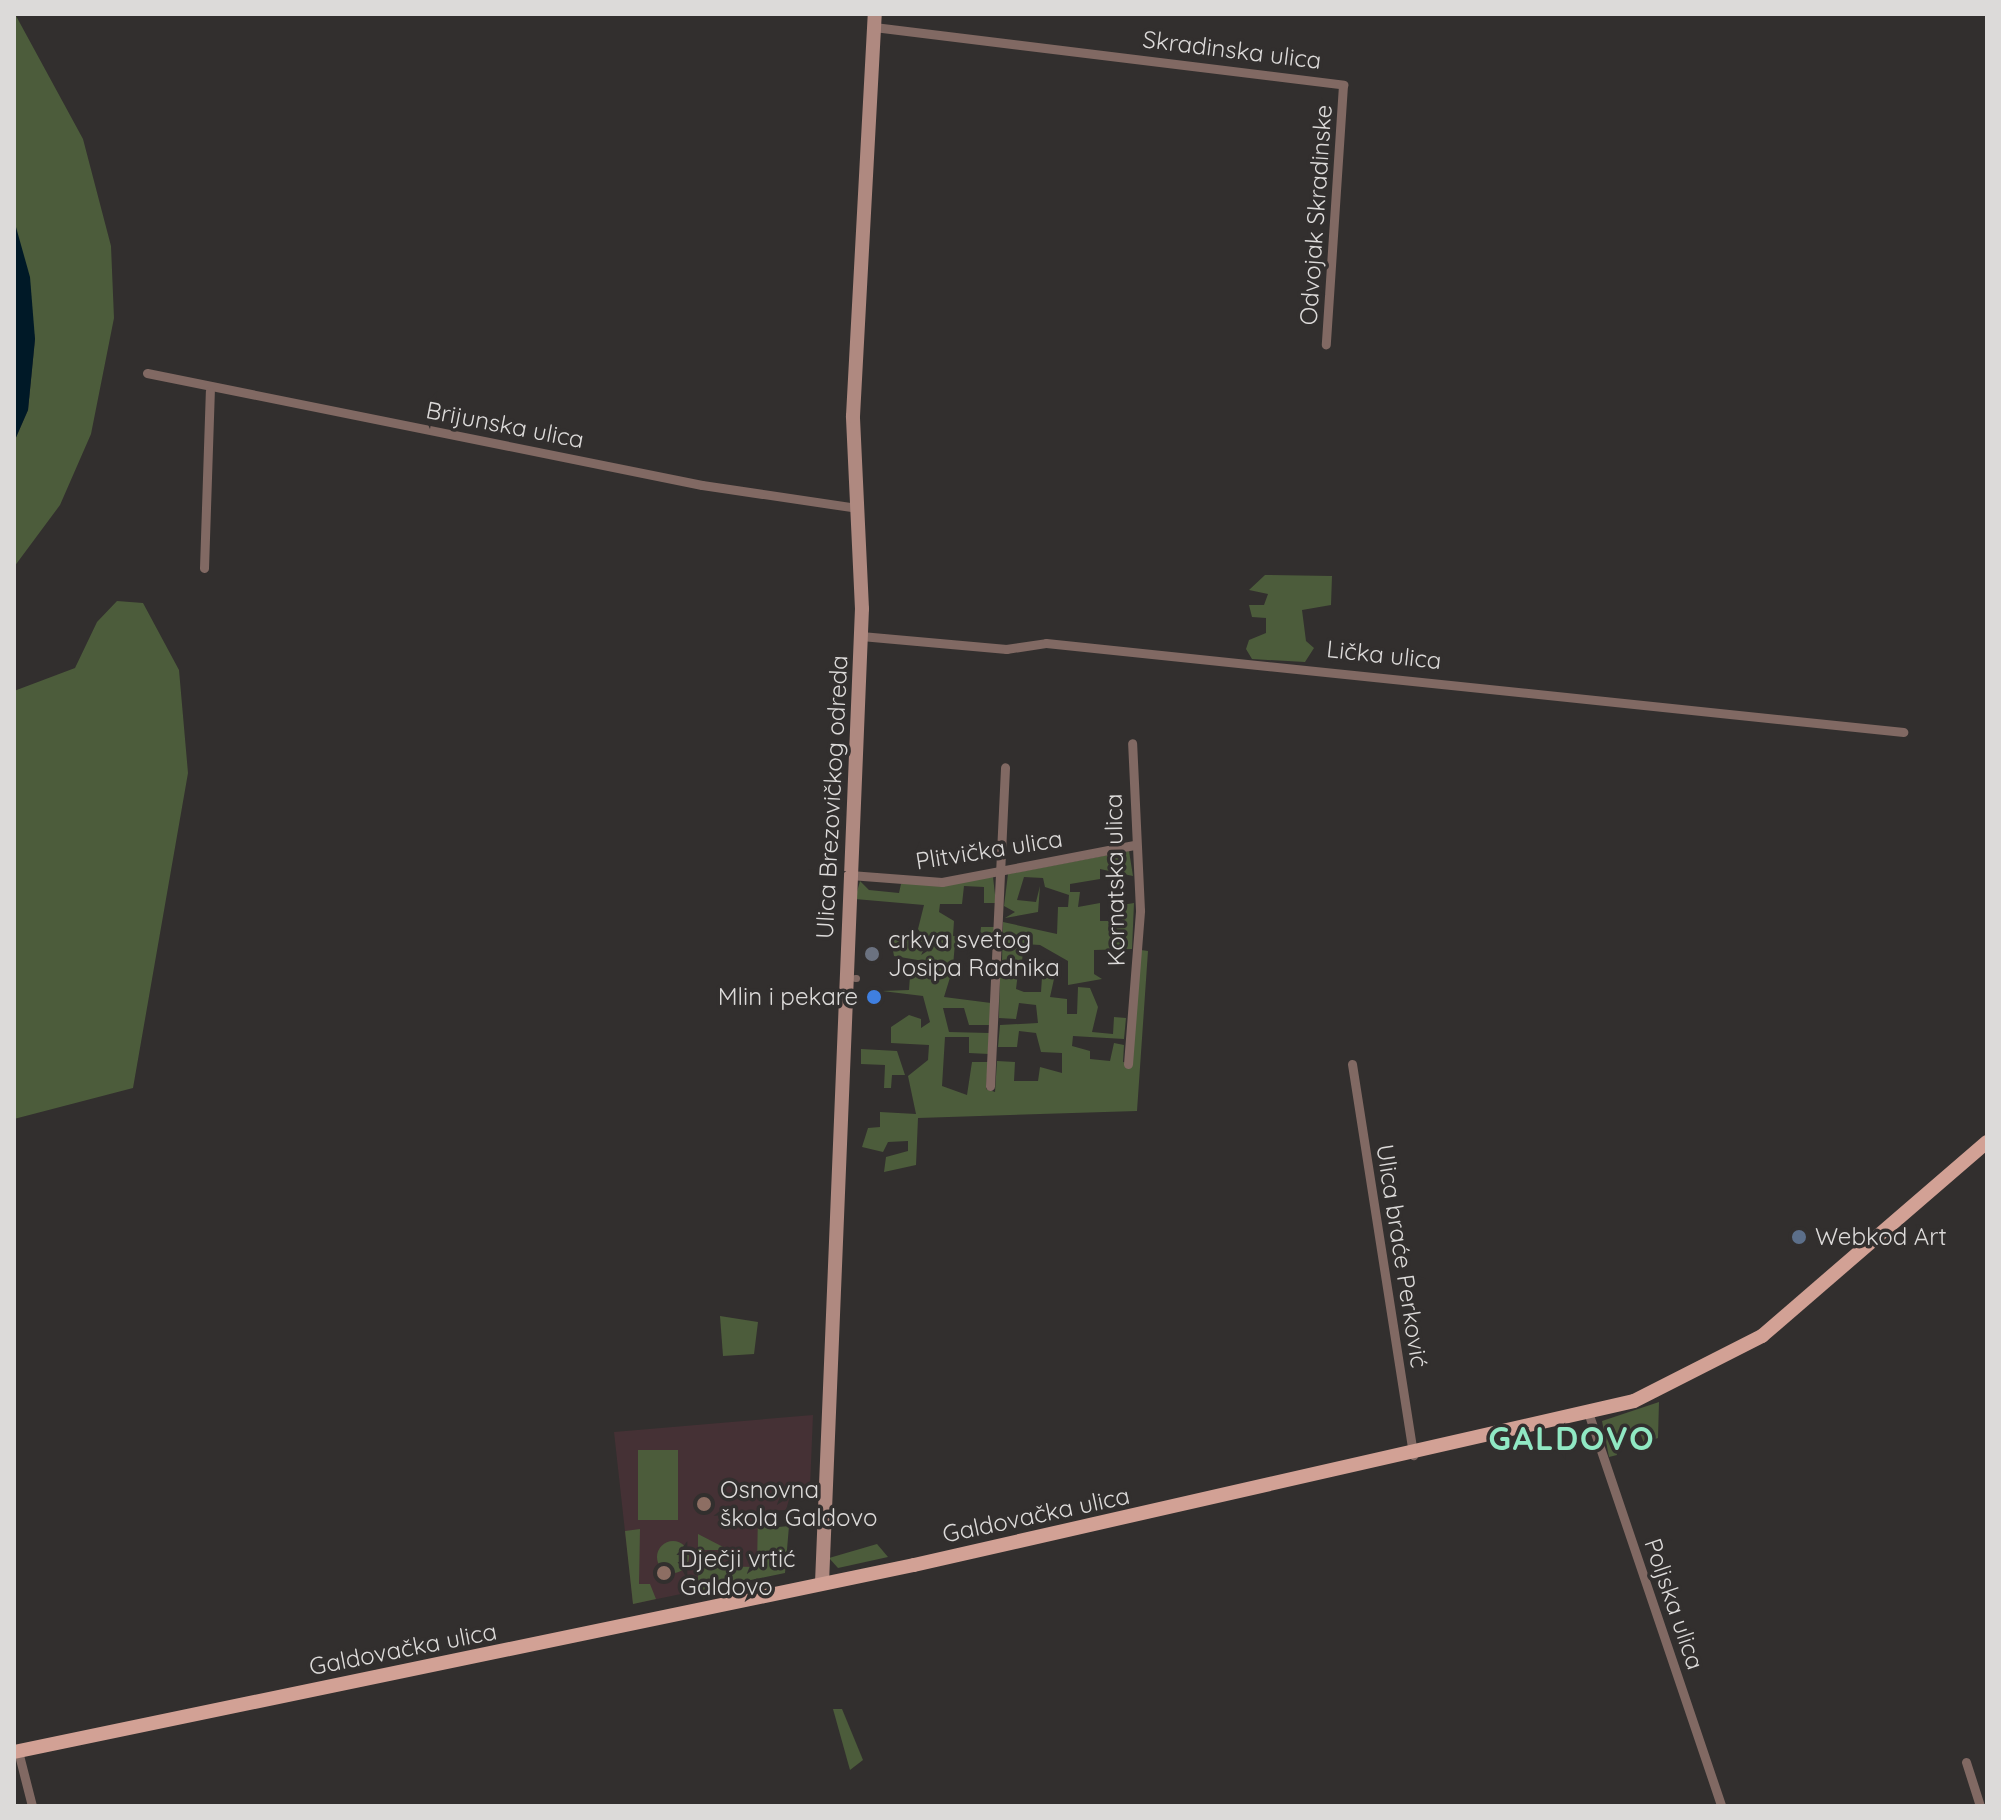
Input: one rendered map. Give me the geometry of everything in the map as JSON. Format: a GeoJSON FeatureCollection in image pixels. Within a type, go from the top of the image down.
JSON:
{"type":"FeatureCollection","features":[{"type":"Feature","properties":{"kind":"main road","name":"Ulica Brezovičkog odreda"},"geometry":{"type":"LineString","coordinates":[[822,1583],[861,636],[853,416],[874,20]]}},
{"type":"Feature","properties":{"kind":"main road","name":"Galdovačka ulica"},"geometry":{"type":"LineString","coordinates":[[16,1752],[822,1583],[1589,1415],[1678,1384],[1762,1336],[1987,1142]]}},
{"type":"Feature","properties":{"kind":"street","name":"Skradinska ulica"},"geometry":{"type":"LineString","coordinates":[[874,20],[1345,89]]}},
{"type":"Feature","properties":{"kind":"street","name":"Odvojak Skradinske"},"geometry":{"type":"LineString","coordinates":[[1326,344],[1345,89]]}},
{"type":"Feature","properties":{"kind":"street","name":"Brijunska ulica"},"geometry":{"type":"LineString","coordinates":[[147,373],[210,391],[858,508]]}},
{"type":"Feature","properties":{"kind":"street"},"geometry":{"type":"LineString","coordinates":[[204,568],[210,391]]}},
{"type":"Feature","properties":{"kind":"street","name":"Lička ulica"},"geometry":{"type":"LineString","coordinates":[[861,636],[1006,649],[1046,643],[1903,732]]}},
{"type":"Feature","properties":{"kind":"street","name":"Kornatska ulica"},"geometry":{"type":"LineString","coordinates":[[1128,1064],[1140,910],[1132,743]]}},
{"type":"Feature","properties":{"kind":"street"},"geometry":{"type":"LineString","coordinates":[[990,1086],[1005,767]]}},
{"type":"Feature","properties":{"kind":"street","name":"Plitvička ulica"},"geometry":{"type":"LineString","coordinates":[[850,875],[910,884],[1135,845]]}},
{"type":"Feature","properties":{"kind":"street","name":"Ulica braće Perković"},"geometry":{"type":"LineString","coordinates":[[1352,1064],[1413,1455]]}},
{"type":"Feature","properties":{"kind":"street","name":"Poljska ulica"},"geometry":{"type":"LineString","coordinates":[[1589,1415],[1721,1806]]}},
{"type":"Feature","properties":{"kind":"street"},"geometry":{"type":"LineString","coordinates":[[16,1752],[32,1806]]}},
{"type":"Feature","properties":{"kind":"street"},"geometry":{"type":"LineString","coordinates":[[1966,1762],[1980,1806]]}},
{"type":"Feature","properties":{"kind":"shaded area","name":"Osnovna škola Galdovo"},"geometry":{"type":"Polygon","coordinates":[[[813,1415],[810,1488],[792,1489],[786,1510],[767,1511],[768,1576],[633,1604],[614,1432],[813,1415]]]}},
{"type":"Feature","properties":{"kind":"green space"},"geometry":{"type":"Polygon","coordinates":[[[15,14],[83,139],[111,246],[114,318],[91,434],[60,505],[14,567],[14,442],[28,410],[35,339],[14,220],[15,14]]]}},
{"type":"Feature","properties":{"kind":"green space"},"geometry":{"type":"Polygon","coordinates":[[[1265,575],[1332,576],[1331,605],[1302,610],[1306,641],[1314,648],[1305,662],[1252,659],[1246,649],[1249,640],[1266,633],[1266,618],[1252,617],[1249,605],[1264,605],[1268,594],[1249,590],[1265,575]]]}},
{"type":"Feature","properties":{"kind":"green space"},"geometry":{"type":"Polygon","coordinates":[[[117,601],[143,603],[179,670],[188,773],[133,1088],[14,1119],[14,691],[75,668],[97,622],[117,601]]]}},
{"type":"Feature","properties":{"kind":"green space"},"geometry":{"type":"Polygon","coordinates":[[[1129,851],[1133,876],[1100,869],[1100,879],[1070,884],[1070,892],[1080,892],[1078,907],[1100,903],[1100,921],[1122,921],[1122,905],[1134,903],[1132,949],[1094,950],[1094,974],[1102,979],[1068,985],[1068,961],[1040,945],[1024,944],[1022,961],[1002,961],[1003,922],[1057,934],[1058,907],[1068,907],[1069,895],[1045,887],[1043,878],[1024,877],[1017,900],[1036,902],[1040,886],[1038,912],[1005,918],[1015,912],[1004,906],[1008,874],[1129,851]]]}},
{"type":"Feature","properties":{"kind":"green space"},"geometry":{"type":"Polygon","coordinates":[[[993,877],[996,903],[984,903],[984,887],[964,886],[962,904],[940,904],[939,912],[954,921],[953,936],[980,938],[981,927],[995,927],[994,945],[955,943],[953,966],[894,956],[890,935],[924,938],[918,929],[924,905],[855,899],[860,881],[869,890],[899,893],[901,884],[993,877]]]}},
{"type":"Feature","properties":{"kind":"green space"},"geometry":{"type":"Polygon","coordinates":[[[1141,950],[1148,951],[1137,1111],[918,1118],[916,1165],[884,1172],[886,1157],[908,1151],[908,1141],[888,1142],[883,1152],[862,1147],[868,1128],[880,1127],[880,1112],[916,1114],[908,1076],[928,1060],[929,1045],[891,1043],[891,1027],[909,1015],[921,1019],[921,1028],[930,1022],[923,996],[882,991],[909,990],[911,962],[952,971],[944,997],[991,1003],[991,1025],[969,1025],[964,1008],[943,1008],[949,1032],[989,1033],[989,1054],[969,1053],[969,1037],[945,1037],[942,1086],[967,1095],[972,1062],[988,1062],[986,1089],[995,1092],[997,1061],[1015,1062],[1014,1081],[1038,1081],[1040,1067],[1062,1073],[1062,1053],[1041,1052],[1036,1033],[1019,1031],[1017,1047],[998,1047],[1000,1025],[1038,1023],[1036,1005],[1019,1003],[1016,1019],[999,1018],[1000,973],[1018,973],[1016,989],[1024,992],[1041,992],[1042,977],[1054,979],[1050,997],[1067,999],[1067,1014],[1077,1014],[1078,987],[1090,988],[1098,1007],[1092,1032],[1113,1034],[1114,1017],[1126,1018],[1124,1039],[1073,1036],[1072,1046],[1090,1051],[1090,1059],[1110,1061],[1114,1043],[1124,1045],[1123,1062],[1130,1063],[1141,950]]]}},
{"type":"Feature","properties":{"kind":"green space"},"geometry":{"type":"Polygon","coordinates":[[[861,1049],[897,1051],[905,1075],[892,1075],[891,1088],[884,1088],[885,1065],[861,1064],[861,1049]]]}},
{"type":"Feature","properties":{"kind":"green space"},"geometry":{"type":"Polygon","coordinates":[[[720,1316],[758,1322],[754,1354],[723,1356],[720,1316]]]}},
{"type":"Feature","properties":{"kind":"green space"},"geometry":{"type":"Polygon","coordinates":[[[1659,1402],[1658,1438],[1644,1443],[1640,1433],[1631,1435],[1613,1443],[1617,1455],[1609,1457],[1602,1421],[1659,1402]]]}},
{"type":"Feature","properties":{"kind":"green space"},"geometry":{"type":"Polygon","coordinates":[[[638,1450],[678,1450],[678,1520],[638,1520],[638,1450]]]}},
{"type":"Feature","properties":{"kind":"green space"},"geometry":{"type":"Polygon","coordinates":[[[767,1511],[768,1528],[789,1526],[785,1573],[698,1591],[698,1534],[729,1550],[701,1550],[701,1566],[757,1567],[758,1512],[767,1511]]]}},
{"type":"Feature","properties":{"kind":"green space"},"geometry":{"type":"Polygon","coordinates":[[[640,1529],[639,1584],[650,1584],[656,1599],[633,1604],[625,1531],[640,1529]]]}},
{"type":"Feature","properties":{"kind":"green space"},"geometry":{"type":"Polygon","coordinates":[[[673,1541],[684,1546],[689,1557],[684,1568],[673,1573],[662,1568],[657,1557],[662,1546],[673,1541]]]}},
{"type":"Feature","properties":{"kind":"green space"},"geometry":{"type":"Polygon","coordinates":[[[877,1544],[888,1557],[838,1568],[829,1558],[877,1544]]]}},
{"type":"Feature","properties":{"kind":"green space"},"geometry":{"type":"Polygon","coordinates":[[[833,1709],[842,1709],[863,1760],[850,1770],[833,1709]]]}},
{"type":"Feature","properties":{"kind":"water"},"geometry":{"type":"Polygon","coordinates":[[[14,220],[30,277],[35,339],[28,410],[14,442],[14,220]]]}},
{"type":"Feature","properties":{"kind":"place","name":"crkva svetog Josipa Radnika"},"geometry":{"type":"Point","coordinates":[872,954]}},
{"type":"Feature","properties":{"kind":"place","name":"Mlin i pekare"},"geometry":{"type":"Point","coordinates":[874,997]}},
{"type":"Feature","properties":{"kind":"place","name":"Webkod Art"},"geometry":{"type":"Point","coordinates":[1799,1237]}},
{"type":"Feature","properties":{"kind":"place","name":"Osnovna škola Galdovo"},"geometry":{"type":"Point","coordinates":[704,1504]}},
{"type":"Feature","properties":{"kind":"place","name":"Dječji vrtić Galdovo"},"geometry":{"type":"Point","coordinates":[664,1573]}},
{"type":"Feature","properties":{"kind":"district","name":"GALDOVO"},"geometry":{"type":"Point","coordinates":[1572,1438]}}]}
